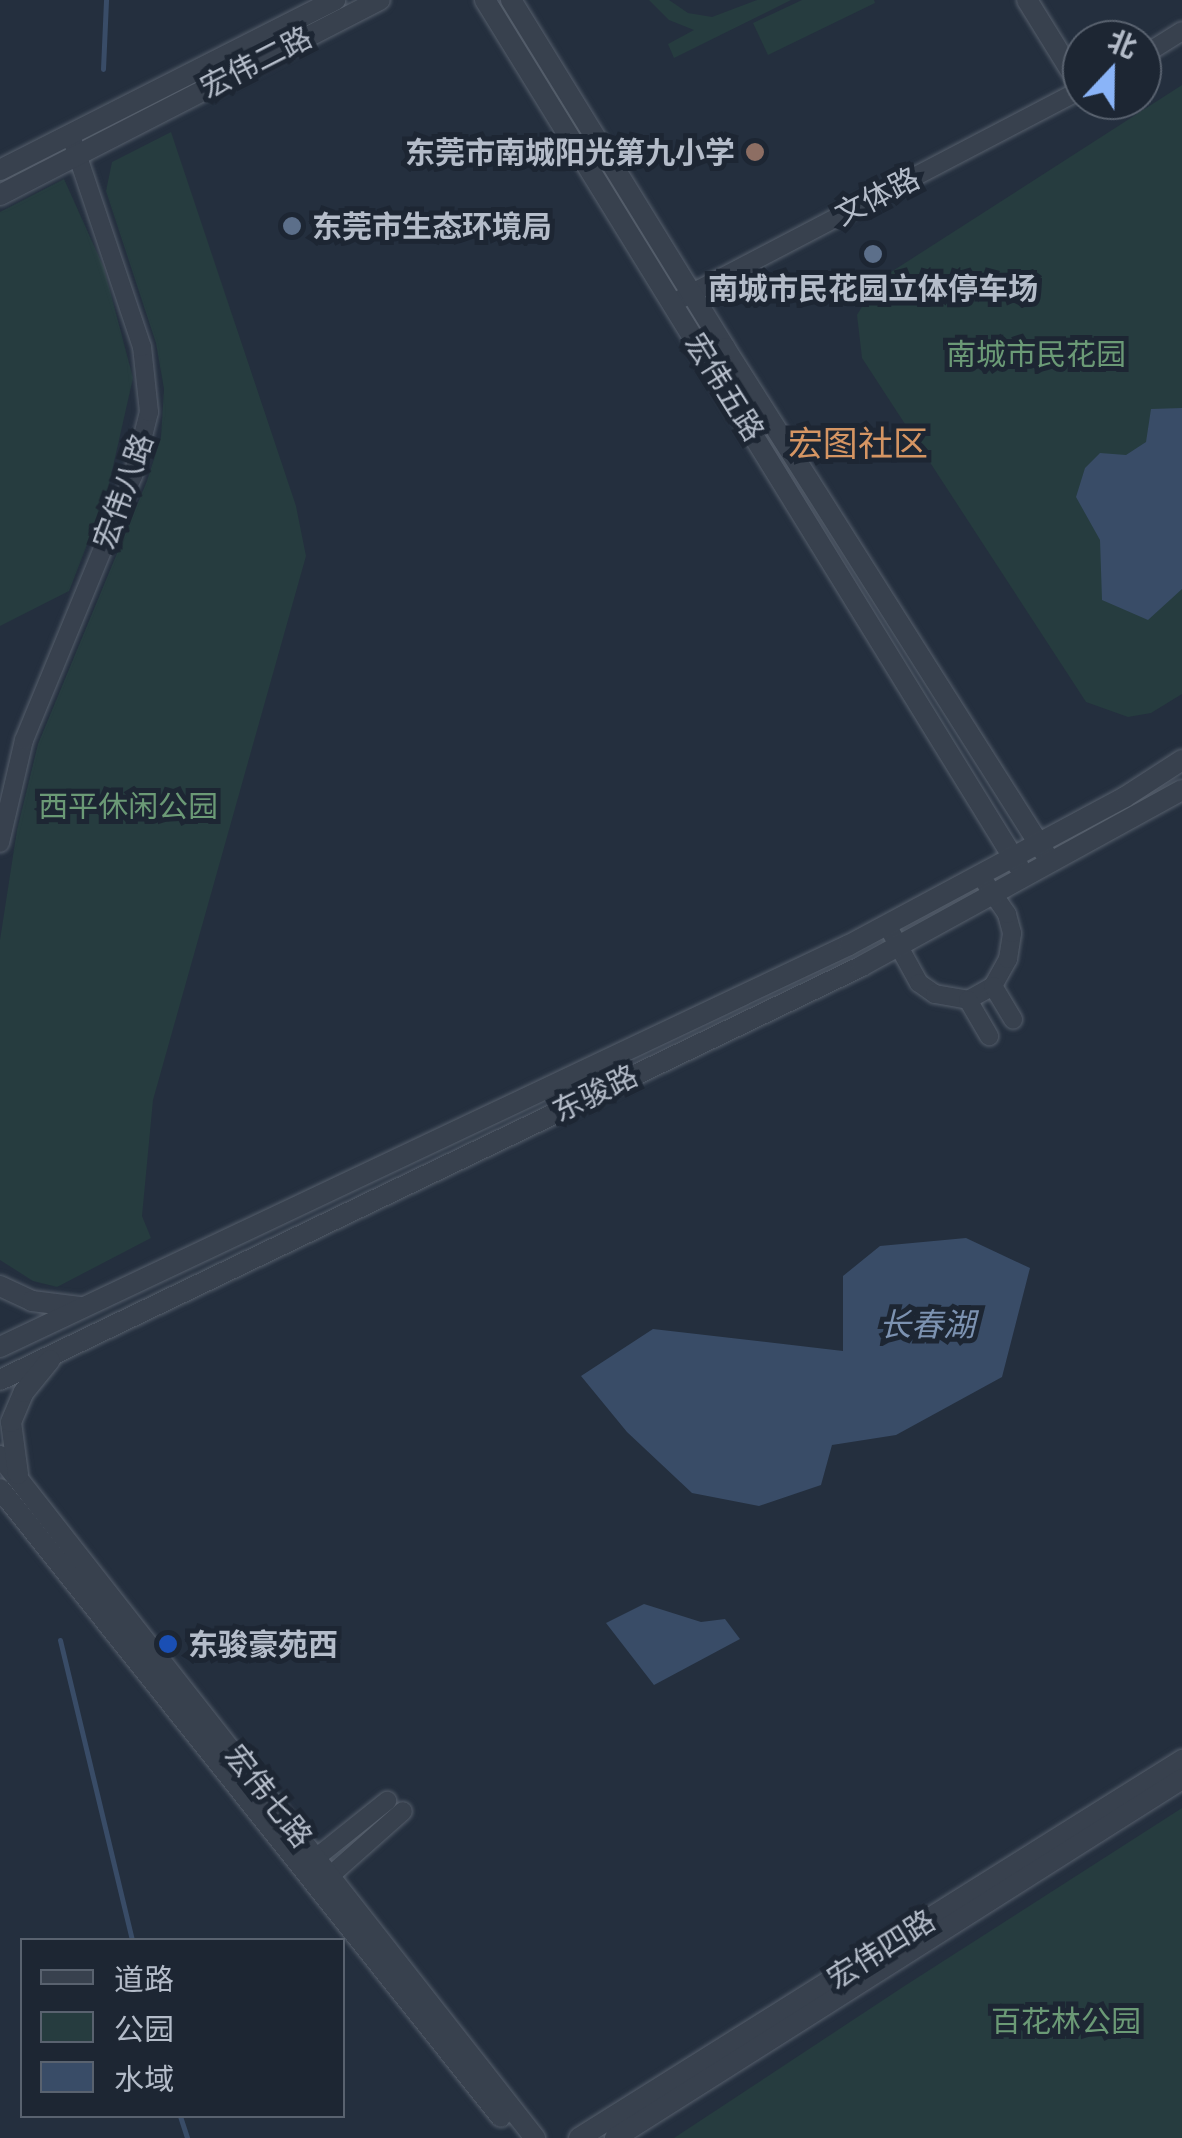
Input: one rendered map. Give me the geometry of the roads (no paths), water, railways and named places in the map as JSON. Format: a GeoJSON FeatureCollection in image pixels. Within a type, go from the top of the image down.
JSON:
{"type":"FeatureCollection","features":[{"type":"Feature","properties":{"kind":"street"},"geometry":{"type":"LineString","coordinates":[[0,195],[108,138],[182,88],[335,0]]}},
{"type":"Feature","properties":{"kind":"street","name":"宏伟二路"},"geometry":{"type":"LineString","coordinates":[[182,88],[380,0]]}},
{"type":"Feature","properties":{"kind":"street","name":"宏伟五路"},"geometry":{"type":"LineString","coordinates":[[485,0],[1039,844]]}},
{"type":"Feature","properties":{"kind":"street","name":"宏伟五路"},"geometry":{"type":"LineString","coordinates":[[512,0],[682,298],[1026,878]]}},
{"type":"Feature","properties":{"kind":"street"},"geometry":{"type":"LineString","coordinates":[[1027,0],[1062,57]]}},
{"type":"Feature","properties":{"kind":"street"},"geometry":{"type":"LineString","coordinates":[[0,170],[104,117],[182,88]]}},
{"type":"Feature","properties":{"kind":"street","name":"文体路"},"geometry":{"type":"LineString","coordinates":[[682,298],[1062,99]]}},
{"type":"Feature","properties":{"kind":"street","name":"宏伟八路"},"geometry":{"type":"LineString","coordinates":[[0,843],[24,740],[133,476],[149,412],[142,347],[71,134]]}},
{"type":"Feature","properties":{"kind":"street","name":"东骏路"},"geometry":{"type":"LineString","coordinates":[[0,1347],[887,925],[1039,844],[1182,760]]}},
{"type":"Feature","properties":{"kind":"street","name":"东骏路"},"geometry":{"type":"LineString","coordinates":[[0,1380],[898,947],[1182,790]]}},
{"type":"Feature","properties":{"kind":"street"},"geometry":{"type":"LineString","coordinates":[[1039,844],[1052,864]]}},
{"type":"Feature","properties":{"kind":"street"},"geometry":{"type":"LineString","coordinates":[[887,925],[919,983],[935,994],[968,1000],[992,986],[1008,958],[1012,933],[1008,914],[980,875]]}},
{"type":"Feature","properties":{"kind":"street"},"geometry":{"type":"LineString","coordinates":[[992,986],[1013,1020]]}},
{"type":"Feature","properties":{"kind":"street"},"geometry":{"type":"LineString","coordinates":[[968,1000],[988,1036]]}},
{"type":"Feature","properties":{"kind":"street"},"geometry":{"type":"LineString","coordinates":[[0,1286],[48,1306],[82,1307]]}},
{"type":"Feature","properties":{"kind":"street"},"geometry":{"type":"LineString","coordinates":[[10,1485],[12,1422],[24,1392],[58,1352]]}},
{"type":"Feature","properties":{"kind":"street","name":"宏伟七路"},"geometry":{"type":"LineString","coordinates":[[0,1456],[10,1485],[518,2138]]}},
{"type":"Feature","properties":{"kind":"street","name":"宏伟七路"},"geometry":{"type":"LineString","coordinates":[[10,1485],[317,1857],[535,2138]]}},
{"type":"Feature","properties":{"kind":"street","name":"宏伟四路"},"geometry":{"type":"LineString","coordinates":[[579,2138],[1182,1760]]}},
{"type":"Feature","properties":{"kind":"street","name":"宏伟四路"},"geometry":{"type":"LineString","coordinates":[[615,2138],[1182,1779]]}},
{"type":"Feature","properties":{"kind":"street"},"geometry":{"type":"LineString","coordinates":[[317,1857],[395,1806],[331,1875]]}},
{"type":"Feature","properties":{"kind":"water"},"geometry":{"type":"Polygon","coordinates":[[[1182,408],[1182,589],[1148,620],[1102,600],[1100,540],[1076,497],[1085,468],[1100,453],[1126,455],[1146,442],[1151,409],[1182,408]]]}},
{"type":"Feature","properties":{"kind":"water","name":"长春湖"},"geometry":{"type":"Polygon","coordinates":[[[966,1238],[1030,1268],[1002,1377],[896,1435],[832,1445],[821,1485],[759,1506],[692,1493],[627,1432],[581,1376],[653,1329],[843,1351],[843,1276],[880,1246],[966,1238]]]}},
{"type":"Feature","properties":{"kind":"water"},"geometry":{"type":"Polygon","coordinates":[[[644,1604],[701,1622],[725,1619],[740,1639],[654,1685],[606,1623],[644,1604]]]}},
{"type":"Feature","properties":{"kind":"waterway"},"geometry":{"type":"LineString","coordinates":[[103,69],[106,0]]}},
{"type":"Feature","properties":{"kind":"waterway"},"geometry":{"type":"LineString","coordinates":[[60,1640],[132,1938]]}},
{"type":"Feature","properties":{"kind":"waterway"},"geometry":{"type":"LineString","coordinates":[[181,2118],[187,2138]]}},
{"type":"Feature","properties":{"kind":"place","name":"东莞市南城阳光第九小学"},"geometry":{"type":"Point","coordinates":[755,152]}},
{"type":"Feature","properties":{"kind":"place","name":"东莞市生态环境局"},"geometry":{"type":"Point","coordinates":[292,226]}},
{"type":"Feature","properties":{"kind":"place","name":"南城市民花园立体停车场"},"geometry":{"type":"Point","coordinates":[873,254]}},
{"type":"Feature","properties":{"kind":"place","name":"东骏豪苑西"},"geometry":{"type":"Point","coordinates":[168,1644]}},
{"type":"Feature","properties":{"kind":"district","name":"宏图社区"},"geometry":{"type":"Point","coordinates":[858,444]}},
{"type":"Feature","properties":{"kind":"park label","name":"南城市民花园"},"geometry":{"type":"Point","coordinates":[1036,354]}},
{"type":"Feature","properties":{"kind":"park label","name":"西平休闲公园"},"geometry":{"type":"Point","coordinates":[128,806]}},
{"type":"Feature","properties":{"kind":"park label","name":"百花林公园"},"geometry":{"type":"Point","coordinates":[1066,2021]}}]}
